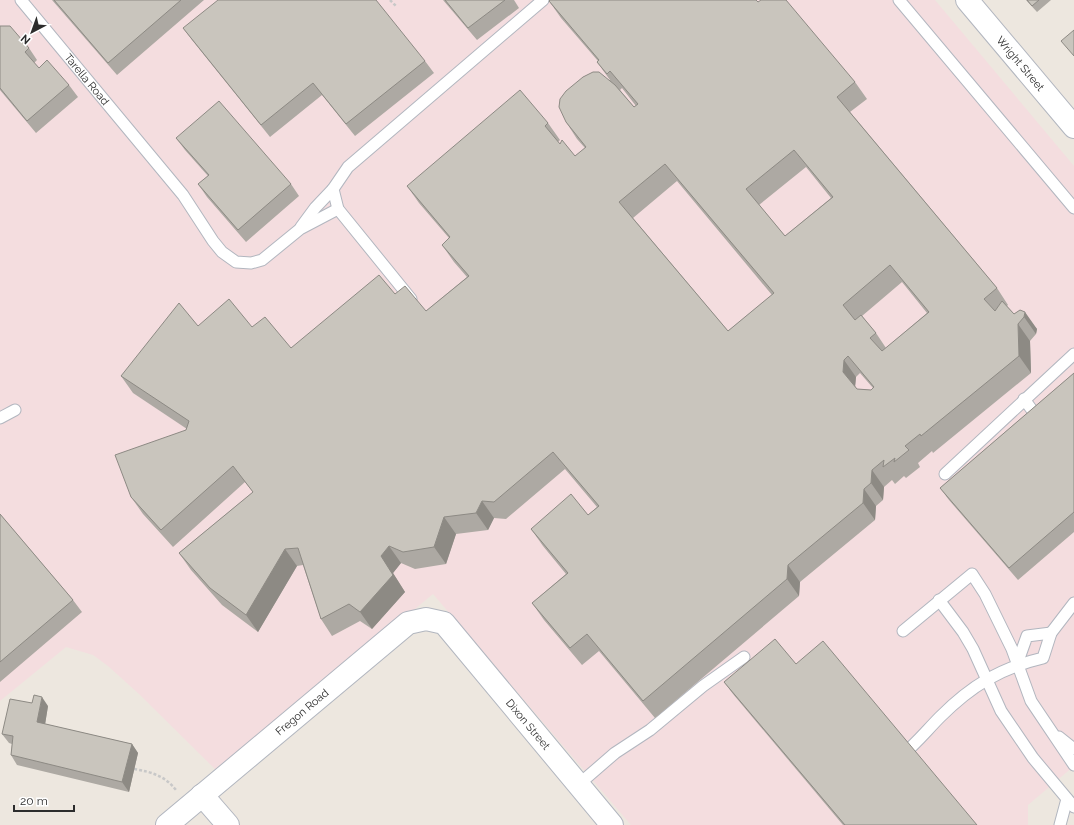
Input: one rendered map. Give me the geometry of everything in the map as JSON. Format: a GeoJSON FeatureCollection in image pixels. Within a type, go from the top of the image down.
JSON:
{"type":"FeatureCollection","features":[{"type":"Feature","properties":{"kind":"street","name":"Wright Street"},"geometry":{"type":"LineString","coordinates":[[967,0],[1074,127]]}},
{"type":"Feature","properties":{"kind":"street","name":"Fregon Road"},"geometry":{"type":"LineString","coordinates":[[167,825],[408,623],[426,619],[444,623]]}},
{"type":"Feature","properties":{"kind":"street","name":"Dixon Street"},"geometry":{"type":"LineString","coordinates":[[444,623],[612,825]]}},
{"type":"Feature","properties":{"kind":"street"},"geometry":{"type":"LineString","coordinates":[[196,801],[228,825]]}},
{"type":"Feature","properties":{"kind":"lane","name":"Tarella Road"},"geometry":{"type":"LineString","coordinates":[[21,0],[183,195],[222,252],[236,262],[251,263],[262,260],[300,229]]}},
{"type":"Feature","properties":{"kind":"lane"},"geometry":{"type":"LineString","coordinates":[[300,229],[316,206],[334,189],[348,167],[543,0]]}},
{"type":"Feature","properties":{"kind":"lane"},"geometry":{"type":"LineString","coordinates":[[899,0],[1074,208]]}},
{"type":"Feature","properties":{"kind":"lane"},"geometry":{"type":"LineString","coordinates":[[334,189],[338,209],[412,300]]}},
{"type":"Feature","properties":{"kind":"lane"},"geometry":{"type":"LineString","coordinates":[[300,229],[338,209]]}},
{"type":"Feature","properties":{"kind":"lane"},"geometry":{"type":"LineString","coordinates":[[945,474],[1074,354]]}},
{"type":"Feature","properties":{"kind":"lane"},"geometry":{"type":"LineString","coordinates":[[1024,399],[1045,427]]}},
{"type":"Feature","properties":{"kind":"lane"},"geometry":{"type":"LineString","coordinates":[[0,418],[15,410]]}},
{"type":"Feature","properties":{"kind":"lane"},"geometry":{"type":"LineString","coordinates":[[903,632],[939,600],[972,574],[999,621],[1031,701],[1074,765]]}},
{"type":"Feature","properties":{"kind":"lane"},"geometry":{"type":"LineString","coordinates":[[939,600],[963,632],[1001,711],[1033,758],[1070,803],[1060,825]]}},
{"type":"Feature","properties":{"kind":"lane"},"geometry":{"type":"LineString","coordinates":[[892,764],[911,748],[941,716],[980,683],[1017,664],[1043,658],[1051,633],[1074,603]]}},
{"type":"Feature","properties":{"kind":"lane"},"geometry":{"type":"LineString","coordinates":[[1017,664],[1027,636],[1051,633]]}},
{"type":"Feature","properties":{"kind":"lane"},"geometry":{"type":"LineString","coordinates":[[578,785],[616,753],[650,730],[703,686],[744,657]]}},
{"type":"Feature","properties":{"kind":"lane"},"geometry":{"type":"LineString","coordinates":[[1051,731],[1074,749]]}},
{"type":"Feature","properties":{"kind":"path"},"geometry":{"type":"LineString","coordinates":[[390,0],[396,6]]}},
{"type":"Feature","properties":{"kind":"path"},"geometry":{"type":"LineString","coordinates":[[134,769],[163,777],[174,788],[196,801]]}},
{"type":"Feature","properties":{"kind":"shaded area"},"geometry":{"type":"Polygon","coordinates":[[[0,0],[935,0],[1074,166],[1074,766],[1028,805],[1028,825],[631,825],[433,594],[218,772],[139,694],[108,666],[93,655],[66,647],[0,701],[0,0]]]}},
{"type":"Feature","properties":{"kind":"building"},"geometry":{"type":"Polygon","coordinates":[[[54,0],[181,0],[108,63],[54,0]]]}},
{"type":"Feature","properties":{"kind":"building"},"geometry":{"type":"Polygon","coordinates":[[[218,0],[376,0],[425,61],[346,124],[313,83],[261,125],[183,28],[218,0]]]}},
{"type":"Feature","properties":{"kind":"building"},"geometry":{"type":"Polygon","coordinates":[[[445,0],[505,0],[468,28],[445,0]]]}},
{"type":"Feature","properties":{"kind":"building"},"geometry":{"type":"Polygon","coordinates":[[[756,0],[758,2],[761,0],[786,0],[855,82],[837,97],[997,288],[984,299],[995,311],[1002,301],[1014,314],[1020,310],[1025,312],[1024,317],[1018,324],[1019,356],[921,436],[920,434],[905,446],[909,450],[894,462],[895,458],[883,467],[884,460],[872,470],[871,483],[864,489],[863,503],[788,565],[787,579],[643,701],[587,634],[570,648],[532,603],[568,573],[531,529],[571,494],[588,515],[599,506],[553,452],[494,502],[482,501],[476,513],[444,517],[434,547],[403,552],[389,546],[381,556],[393,575],[360,612],[349,604],[321,619],[298,548],[285,549],[246,615],[210,588],[179,553],[253,492],[233,466],[161,530],[131,497],[115,455],[186,430],[189,421],[121,376],[179,303],[198,326],[229,299],[252,327],[265,317],[291,348],[379,275],[395,294],[405,286],[426,311],[469,276],[442,245],[450,237],[407,186],[520,90],[548,123],[545,126],[560,144],[562,140],[575,156],[586,147],[566,122],[559,107],[560,99],[566,91],[583,77],[593,72],[599,72],[615,85],[634,107],[638,104],[610,71],[607,74],[597,62],[599,60],[549,1],[756,0]],[[794,150],[746,189],[785,236],[833,197],[794,150]],[[665,164],[619,202],[728,331],[774,293],[665,164]],[[890,265],[843,305],[855,320],[861,315],[876,333],[870,338],[882,351],[929,312],[890,265]],[[848,356],[844,360],[843,372],[857,389],[871,390],[874,387],[848,356]]]}},
{"type":"Feature","properties":{"kind":"building"},"geometry":{"type":"Polygon","coordinates":[[[1027,0],[1039,0],[1032,6],[1027,0]]]}},
{"type":"Feature","properties":{"kind":"building"},"geometry":{"type":"Polygon","coordinates":[[[0,26],[10,26],[29,48],[25,52],[39,68],[47,60],[69,85],[27,121],[0,88],[0,26]]]}},
{"type":"Feature","properties":{"kind":"building"},"geometry":{"type":"Polygon","coordinates":[[[1074,30],[1074,56],[1061,41],[1074,30]]]}},
{"type":"Feature","properties":{"kind":"building"},"geometry":{"type":"Polygon","coordinates":[[[219,101],[291,184],[238,230],[198,184],[209,175],[176,138],[219,101]]]}},
{"type":"Feature","properties":{"kind":"building"},"geometry":{"type":"Polygon","coordinates":[[[1074,373],[1074,512],[1009,568],[940,488],[1074,373]]]}},
{"type":"Feature","properties":{"kind":"building"},"geometry":{"type":"Polygon","coordinates":[[[0,514],[73,600],[0,662],[0,514]]]}},
{"type":"Feature","properties":{"kind":"building"},"geometry":{"type":"Polygon","coordinates":[[[775,639],[796,664],[823,641],[977,825],[845,825],[724,682],[775,639]]]}},
{"type":"Feature","properties":{"kind":"building"},"geometry":{"type":"Polygon","coordinates":[[[34,695],[42,697],[37,722],[132,744],[122,782],[11,755],[13,736],[2,734],[10,699],[32,703],[34,695]]]}}]}
